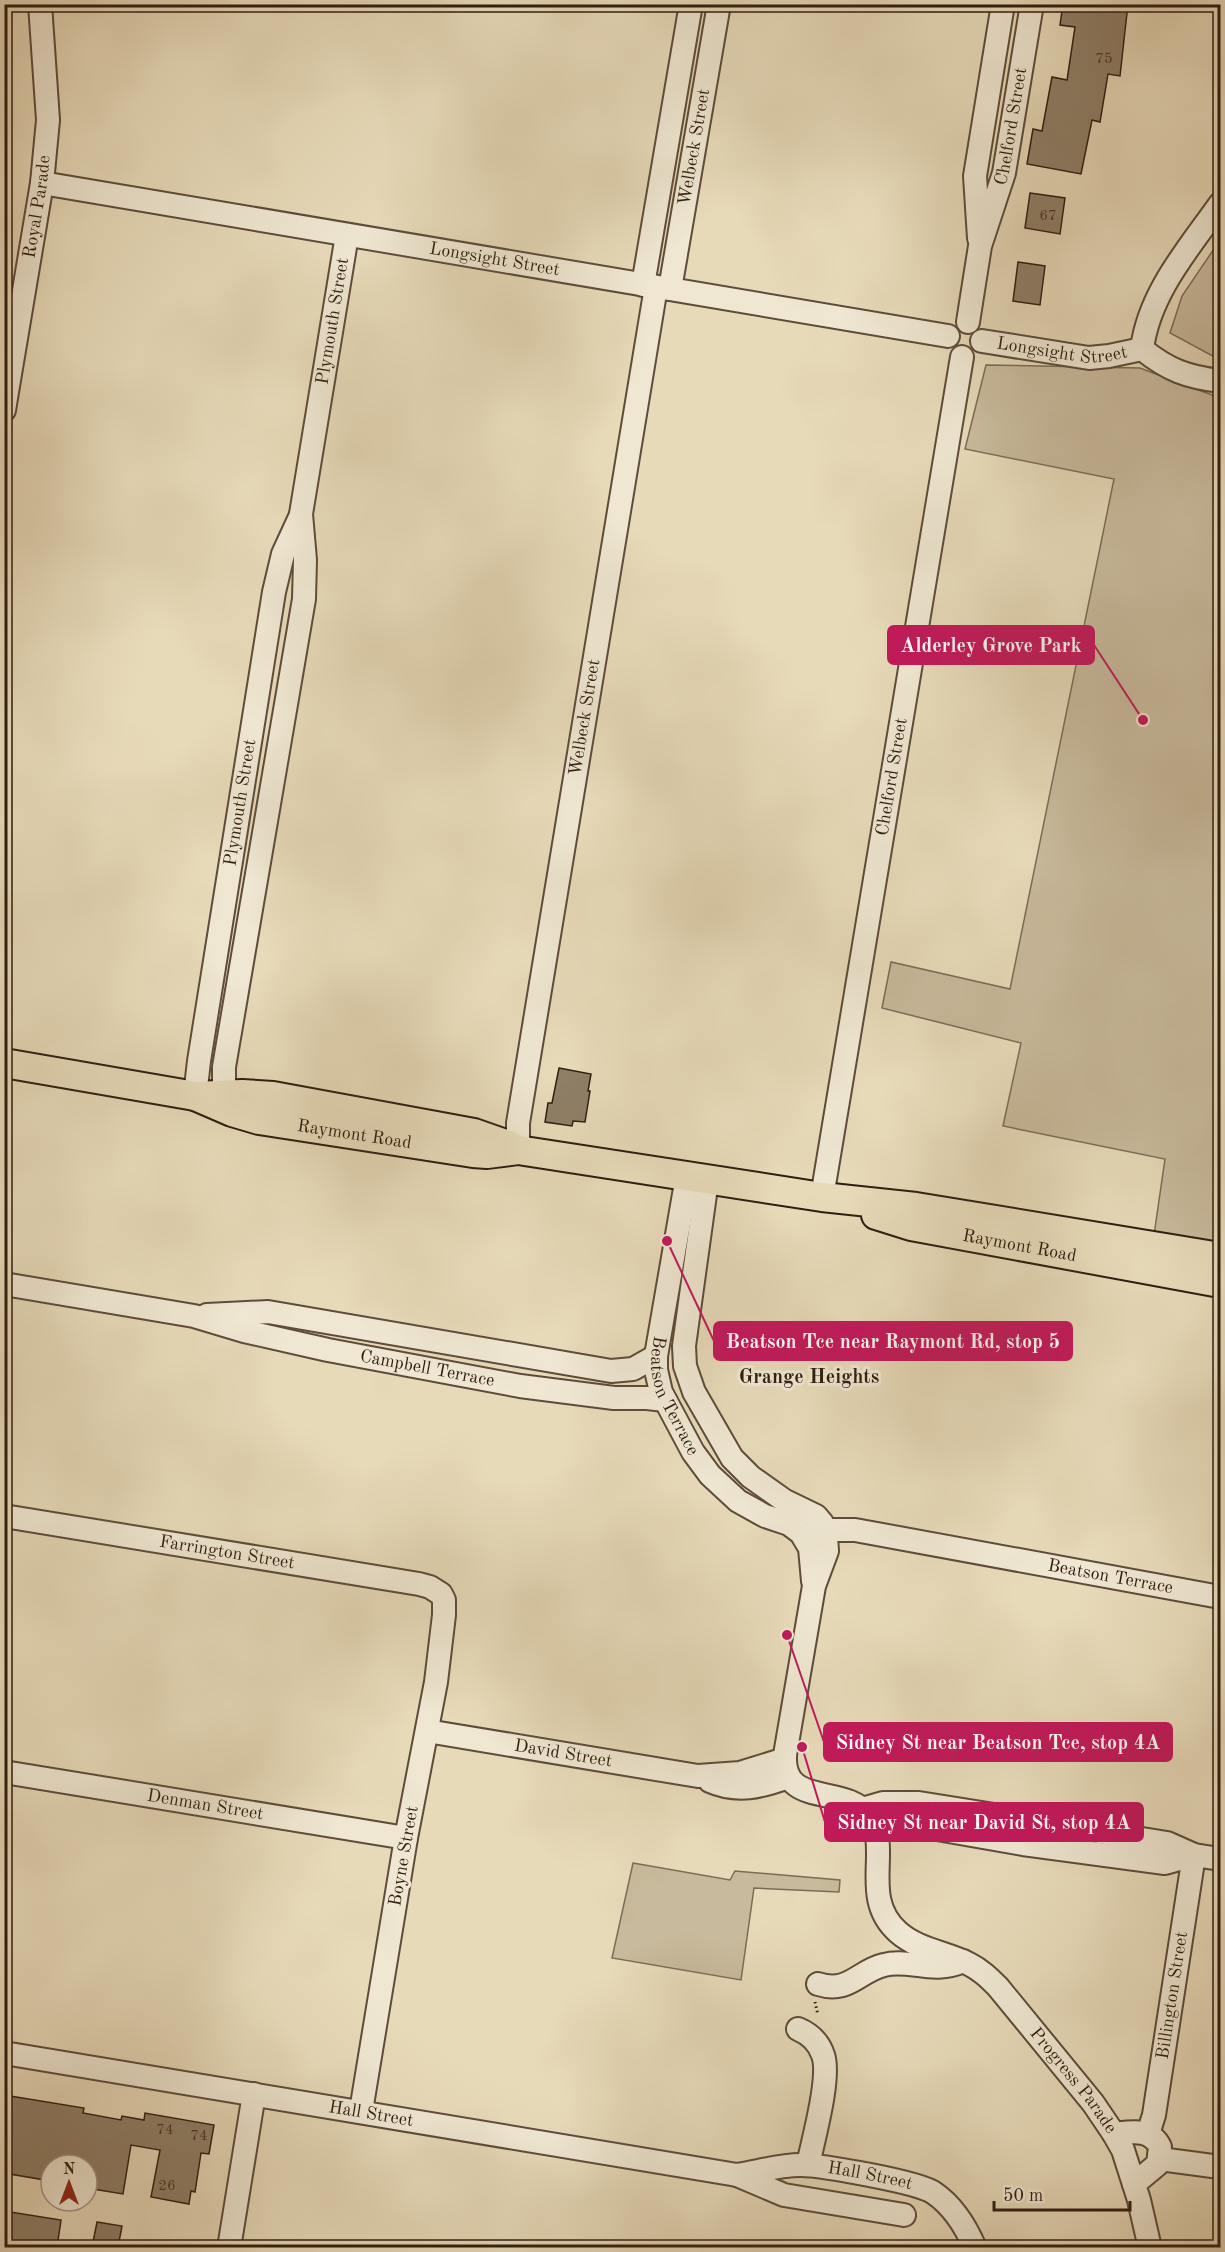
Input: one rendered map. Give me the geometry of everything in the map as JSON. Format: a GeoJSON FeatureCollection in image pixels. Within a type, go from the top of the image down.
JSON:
{"type":"FeatureCollection","features":[{"type":"Feature","properties":{"kind":"main road","name":"Raymont Road"},"geometry":{"type":"LineString","coordinates":[[4,1063],[195,1096],[228,1094],[273,1096],[474,1133],[493,1138],[518,1150]]}},
{"type":"Feature","properties":{"kind":"main road","name":"Raymont Road"},"geometry":{"type":"LineString","coordinates":[[195,1096],[232,1113],[270,1122],[473,1153],[488,1154],[518,1150],[822,1197],[916,1207],[1221,1257]]}},
{"type":"Feature","properties":{"kind":"main road","name":"Raymont Road"},"geometry":{"type":"LineString","coordinates":[[822,1197],[911,1226],[1221,1283]]}},
{"type":"Feature","properties":{"kind":"street","name":"Royal Parade"},"geometry":{"type":"LineString","coordinates":[[4,410],[42,183],[48,120],[40,4]]}},
{"type":"Feature","properties":{"kind":"street","name":"Welbeck Street"},"geometry":{"type":"LineString","coordinates":[[518,1150],[518,1123],[656,287],[691,4]]}},
{"type":"Feature","properties":{"kind":"street","name":"Welbeck Street"},"geometry":{"type":"LineString","coordinates":[[656,287],[718,4]]}},
{"type":"Feature","properties":{"kind":"street","name":"Chelford Street"},"geometry":{"type":"LineString","coordinates":[[980,246],[975,176],[1003,4]]}},
{"type":"Feature","properties":{"kind":"street","name":"Chelford Street"},"geometry":{"type":"LineString","coordinates":[[968,322],[980,246],[1004,173],[1032,4]]}},
{"type":"Feature","properties":{"kind":"street","name":"Longsight Street"},"geometry":{"type":"LineString","coordinates":[[42,183],[948,336]]}},
{"type":"Feature","properties":{"kind":"street"},"geometry":{"type":"LineString","coordinates":[[1221,204],[1172,273],[1156,302],[1148,319],[1142,349],[1174,371],[1221,381]]}},
{"type":"Feature","properties":{"kind":"street","name":"Plymouth Street"},"geometry":{"type":"LineString","coordinates":[[228,1094],[224,1081],[224,1067],[305,591],[301,514],[347,235]]}},
{"type":"Feature","properties":{"kind":"street"},"geometry":{"type":"LineString","coordinates":[[968,322],[980,331],[982,341],[978,351],[973,355],[962,357],[952,352],[948,336],[958,324],[968,322]]}},
{"type":"Feature","properties":{"kind":"street","name":"Longsight Street"},"geometry":{"type":"LineString","coordinates":[[982,341],[1089,358],[1142,349]]}},
{"type":"Feature","properties":{"kind":"street","name":"Chelford Street"},"geometry":{"type":"LineString","coordinates":[[822,1197],[962,357]]}},
{"type":"Feature","properties":{"kind":"street","name":"Plymouth Street"},"geometry":{"type":"LineString","coordinates":[[195,1096],[274,592],[283,554],[301,514]]}},
{"type":"Feature","properties":{"kind":"street","name":"Beatson Terrace"},"geometry":{"type":"LineString","coordinates":[[697,1178],[669,1287],[656,1356],[657,1378],[665,1400],[693,1452],[724,1489],[748,1507],[814,1533],[855,1530],[1221,1597]]}},
{"type":"Feature","properties":{"kind":"street","name":"Beatson Terrace"},"geometry":{"type":"LineString","coordinates":[[697,1178],[692,1291],[684,1360],[688,1376],[698,1401],[737,1464],[784,1501],[816,1516],[814,1533]]}},
{"type":"Feature","properties":{"kind":"street","name":"Campbell Terrace"},"geometry":{"type":"LineString","coordinates":[[4,1284],[194,1316],[256,1334],[328,1350],[543,1390],[665,1400]]}},
{"type":"Feature","properties":{"kind":"street"},"geometry":{"type":"LineString","coordinates":[[669,1287],[692,1291]]}},
{"type":"Feature","properties":{"kind":"street","name":"Campbell Terrace"},"geometry":{"type":"LineString","coordinates":[[194,1316],[268,1312],[607,1370],[630,1370],[656,1356]]}},
{"type":"Feature","properties":{"kind":"street"},"geometry":{"type":"LineString","coordinates":[[607,1370],[609,1397]]}},
{"type":"Feature","properties":{"kind":"street","name":"Farrington Street"},"geometry":{"type":"LineString","coordinates":[[4,1516],[419,1584],[434,1589],[441,1594],[444,1600]]}},
{"type":"Feature","properties":{"kind":"street"},"geometry":{"type":"LineString","coordinates":[[814,1533],[811,1552],[813,1586],[786,1768],[793,1784],[802,1789],[840,1799],[869,1818],[1023,1844],[1165,1863],[1194,1856],[1220,1858]]}},
{"type":"Feature","properties":{"kind":"street","name":"Boyne Street"},"geometry":{"type":"LineString","coordinates":[[361,2111],[406,1838],[436,1682],[445,1610],[444,1600]]}},
{"type":"Feature","properties":{"kind":"street","name":"David Street"},"geometry":{"type":"LineString","coordinates":[[427,1731],[698,1776],[734,1789],[758,1786],[786,1768]]}},
{"type":"Feature","properties":{"kind":"street","name":"Denman Street"},"geometry":{"type":"LineString","coordinates":[[4,1772],[406,1838]]}},
{"type":"Feature","properties":{"kind":"street","name":"Progress Parade"},"geometry":{"type":"LineString","coordinates":[[869,1818],[877,1889],[890,1923],[904,1937],[918,1945],[963,1961],[981,1971],[998,1987],[1093,2103],[1114,2134],[1123,2151],[1134,2184],[1148,2237],[1157,2247]]}},
{"type":"Feature","properties":{"kind":"street","name":"Billington Street"},"geometry":{"type":"LineString","coordinates":[[1148,2134],[1155,2112],[1194,1856]]}},
{"type":"Feature","properties":{"kind":"street"},"geometry":{"type":"LineString","coordinates":[[818,1984],[830,1987],[841,1986],[877,1967],[888,1964],[934,1967],[963,1961]]}},
{"type":"Feature","properties":{"kind":"street"},"geometry":{"type":"LineString","coordinates":[[798,2029],[808,2034],[818,2044],[825,2061],[824,2081],[808,2165]]}},
{"type":"Feature","properties":{"kind":"street","name":"Hall Street"},"geometry":{"type":"LineString","coordinates":[[4,2052],[737,2175],[784,2195],[904,2215]]}},
{"type":"Feature","properties":{"kind":"street"},"geometry":{"type":"LineString","coordinates":[[229,2247],[254,2094]]}},
{"type":"Feature","properties":{"kind":"street"},"geometry":{"type":"LineString","coordinates":[[1114,2134],[1135,2132],[1148,2134],[1159,2144],[1160,2159],[1154,2170],[1134,2184]]}},
{"type":"Feature","properties":{"kind":"street"},"geometry":{"type":"LineString","coordinates":[[1160,2159],[1221,2167]]}},
{"type":"Feature","properties":{"kind":"street","name":"Hall Street"},"geometry":{"type":"LineString","coordinates":[[737,2175],[794,2165],[808,2165],[913,2184],[941,2198],[953,2210],[975,2247]]}},
{"type":"Feature","properties":{"kind":"shaded area"},"geometry":{"type":"Polygon","coordinates":[[[1220,240],[1220,360],[1170,333],[1182,296],[1220,240]]]}},
{"type":"Feature","properties":{"kind":"shaded area"},"geometry":{"type":"Polygon","coordinates":[[[986,365],[1140,368],[1220,398],[1220,1243],[1154,1235],[1165,1159],[1003,1126],[1021,1043],[882,1008],[891,962],[1010,989],[1114,479],[965,449],[986,365]]]}},
{"type":"Feature","properties":{"kind":"shaded area"},"geometry":{"type":"Polygon","coordinates":[[[633,1863],[730,1880],[735,1871],[840,1880],[839,1892],[754,1888],[741,1980],[612,1958],[633,1863]]]}},
{"type":"Feature","properties":{"kind":"building"},"geometry":{"type":"Polygon","coordinates":[[[1063,4],[1128,4],[1120,76],[1108,74],[1100,122],[1092,120],[1081,174],[1027,164],[1033,129],[1042,131],[1052,77],[1067,80],[1075,27],[1060,25],[1063,4]]]}},
{"type":"Feature","properties":{"kind":"building"},"geometry":{"type":"Polygon","coordinates":[[[1030,193],[1065,198],[1060,234],[1025,228],[1030,193]]]}},
{"type":"Feature","properties":{"kind":"building"},"geometry":{"type":"Polygon","coordinates":[[[1018,262],[1045,266],[1040,305],[1013,301],[1018,262]]]}},
{"type":"Feature","properties":{"kind":"building"},"geometry":{"type":"Polygon","coordinates":[[[559,1068],[591,1074],[585,1122],[573,1121],[572,1126],[545,1122],[548,1103],[552,1103],[559,1068]]]}},
{"type":"Feature","properties":{"kind":"building"},"geometry":{"type":"Polygon","coordinates":[[[4,2095],[84,2108],[83,2113],[121,2120],[122,2116],[144,2120],[145,2113],[214,2125],[209,2154],[201,2153],[195,2192],[191,2191],[189,2204],[151,2197],[160,2150],[131,2145],[123,2194],[99,2190],[99,2153],[39,2153],[39,2179],[4,2173],[4,2095]]]}},
{"type":"Feature","properties":{"kind":"building"},"geometry":{"type":"Polygon","coordinates":[[[4,2211],[61,2220],[57,2247],[4,2247],[4,2211]]]}},
{"type":"Feature","properties":{"kind":"building"},"geometry":{"type":"Polygon","coordinates":[[[97,2222],[122,2226],[118,2247],[92,2247],[97,2222]]]}},
{"type":"Feature","properties":{"kind":"place","name":"Alderley Grove Park"},"geometry":{"type":"Point","coordinates":[1143,720]}},
{"type":"Feature","properties":{"kind":"place","name":"Beatson Tce near Raymont Rd, stop 5"},"geometry":{"type":"Point","coordinates":[667,1241]}},
{"type":"Feature","properties":{"kind":"place","name":"Sidney St near Beatson Tce, stop 4A"},"geometry":{"type":"Point","coordinates":[787,1635]}},
{"type":"Feature","properties":{"kind":"place","name":"Sidney St near David St, stop 4A"},"geometry":{"type":"Point","coordinates":[802,1747]}},
{"type":"Feature","properties":{"kind":"district","name":"Grange Heights"},"geometry":{"type":"Point","coordinates":[809,1378]}}]}
